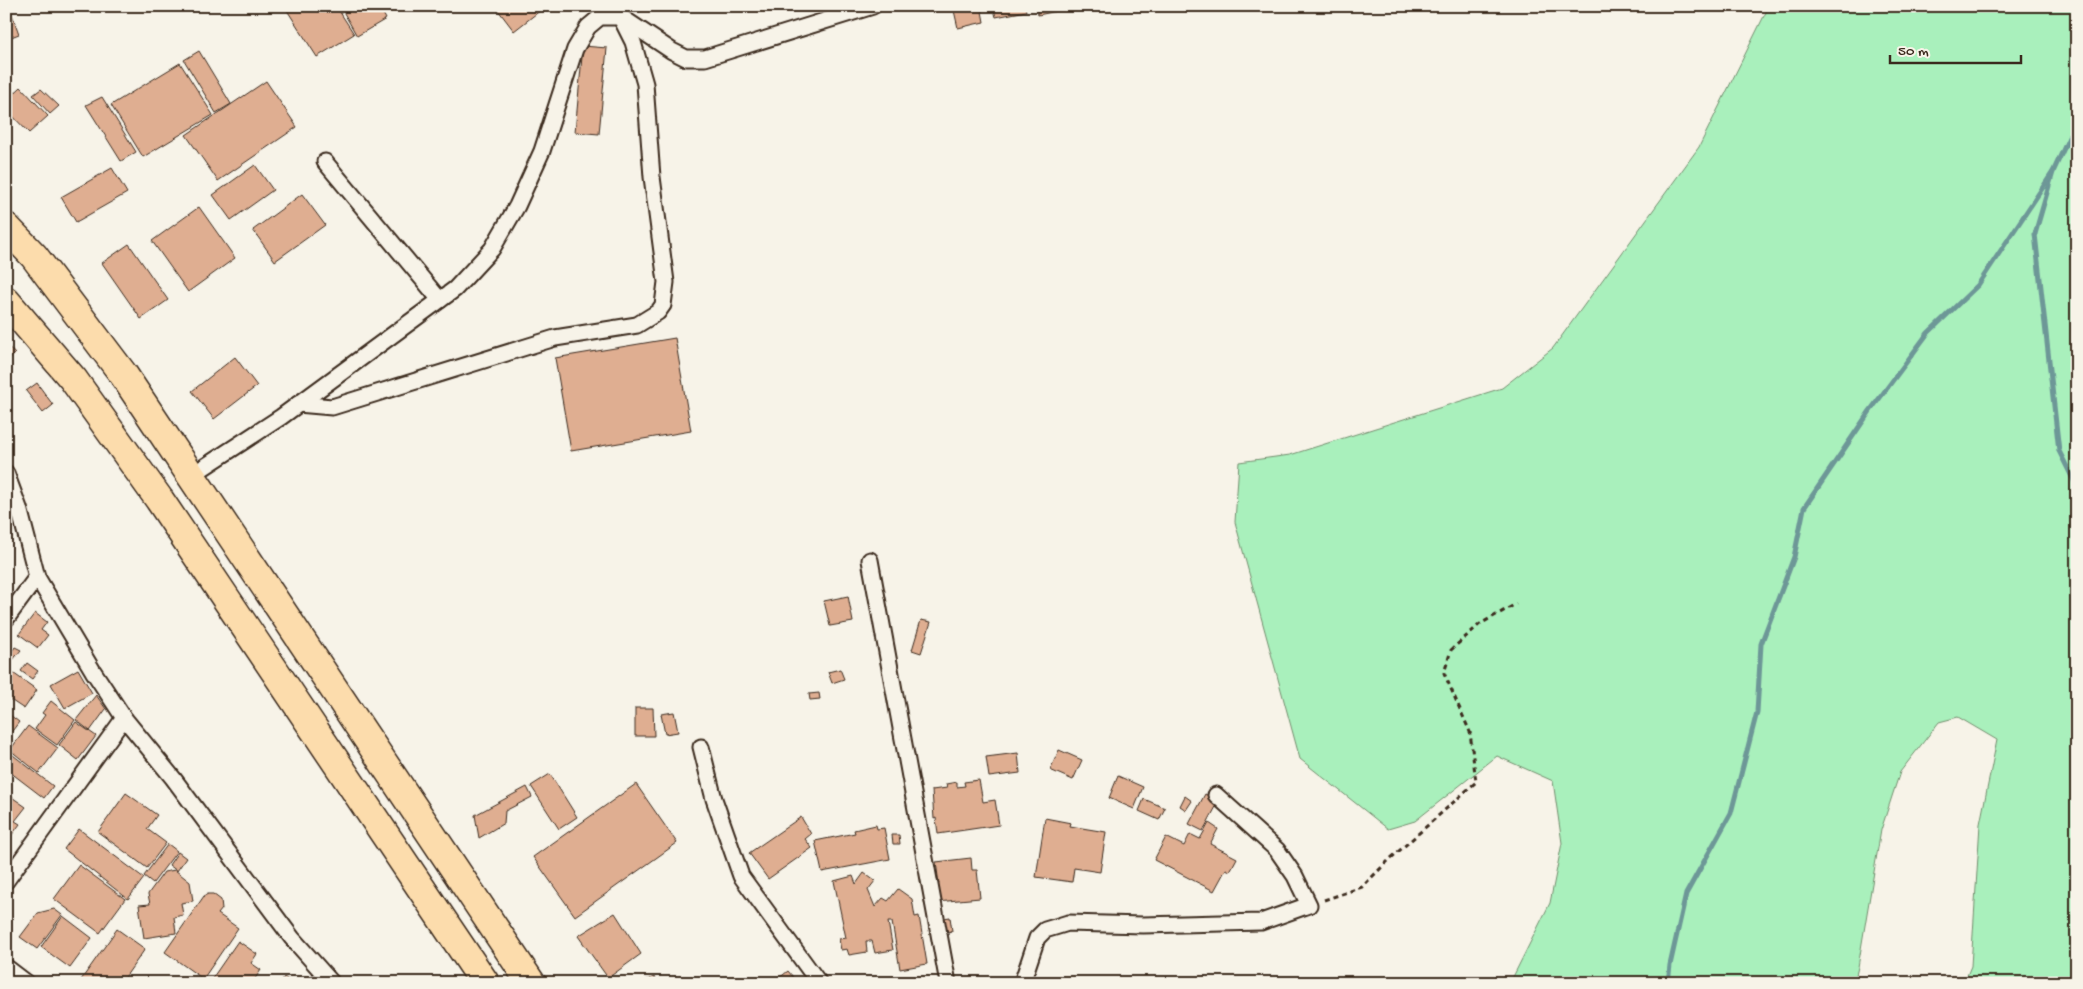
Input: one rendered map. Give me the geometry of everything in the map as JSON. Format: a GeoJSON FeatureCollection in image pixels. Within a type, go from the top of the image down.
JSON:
{"type":"FeatureCollection","features":[{"type":"Feature","properties":{"kind":"highway"},"geometry":{"type":"LineString","coordinates":[[6,227],[34,256],[123,374],[531,983]]}},
{"type":"Feature","properties":{"kind":"highway"},"geometry":{"type":"LineString","coordinates":[[6,302],[73,379],[159,499],[485,983]]}},
{"type":"Feature","properties":{"kind":"street"},"geometry":{"type":"LineString","coordinates":[[192,475],[298,404],[455,289],[492,249],[517,206],[542,151],[574,49],[588,27],[600,17],[620,17],[686,58],[705,58],[873,6]]}},
{"type":"Feature","properties":{"kind":"street"},"geometry":{"type":"LineString","coordinates":[[298,404],[332,407],[555,338],[637,325],[658,312],[663,305],[666,282],[652,177],[645,84],[634,42],[620,17]]}},
{"type":"Feature","properties":{"kind":"street"},"geometry":{"type":"LineString","coordinates":[[325,162],[440,300]]}},
{"type":"Feature","properties":{"kind":"street"},"geometry":{"type":"LineString","coordinates":[[6,473],[19,508],[37,577],[93,671],[124,718],[173,778],[292,938],[332,983]]}},
{"type":"Feature","properties":{"kind":"street"},"geometry":{"type":"LineString","coordinates":[[870,560],[948,983]]}},
{"type":"Feature","properties":{"kind":"street"},"geometry":{"type":"LineString","coordinates":[[6,620],[37,577]]}},
{"type":"Feature","properties":{"kind":"street"},"geometry":{"type":"LineString","coordinates":[[6,881],[124,718]]}},
{"type":"Feature","properties":{"kind":"street"},"geometry":{"type":"LineString","coordinates":[[701,747],[714,799],[741,876],[819,983]]}},
{"type":"Feature","properties":{"kind":"street"},"geometry":{"type":"LineString","coordinates":[[1022,983],[1037,938],[1045,930],[1055,927],[1068,924],[1143,925],[1260,922],[1309,905],[1295,876],[1276,850],[1216,795]]}},
{"type":"Feature","properties":{"kind":"street"},"geometry":{"type":"LineString","coordinates":[[6,967],[27,983]]}},
{"type":"Feature","properties":{"kind":"path"},"geometry":{"type":"LineString","coordinates":[[1309,905],[1362,887],[1389,860],[1476,782],[1470,732],[1444,673],[1451,650],[1480,624],[1516,604]]}},
{"type":"Feature","properties":{"kind":"green space"},"geometry":{"type":"Polygon","coordinates":[[[1769,6],[2077,6],[2077,983],[1964,983],[1971,966],[1980,824],[1997,740],[1958,717],[1939,722],[1900,772],[1881,830],[1854,983],[1510,983],[1550,903],[1562,843],[1553,781],[1497,756],[1415,821],[1388,829],[1300,759],[1235,522],[1239,462],[1290,455],[1502,388],[1553,348],[1699,147],[1769,6]]]}},
{"type":"Feature","properties":{"kind":"building"},"geometry":{"type":"Polygon","coordinates":[[[6,6],[9,6],[19,34],[6,39],[6,6]]]}},
{"type":"Feature","properties":{"kind":"building"},"geometry":{"type":"Polygon","coordinates":[[[336,6],[354,34],[317,57],[285,7],[336,6]]]}},
{"type":"Feature","properties":{"kind":"building"},"geometry":{"type":"Polygon","coordinates":[[[340,6],[379,6],[386,19],[357,36],[340,6]]]}},
{"type":"Feature","properties":{"kind":"building"},"geometry":{"type":"Polygon","coordinates":[[[495,6],[546,6],[514,31],[495,6]]]}},
{"type":"Feature","properties":{"kind":"building"},"geometry":{"type":"Polygon","coordinates":[[[953,6],[981,6],[984,22],[958,28],[953,6]]]}},
{"type":"Feature","properties":{"kind":"building"},"geometry":{"type":"Polygon","coordinates":[[[993,6],[1025,6],[1026,11],[996,17],[993,6]]]}},
{"type":"Feature","properties":{"kind":"building"},"geometry":{"type":"Polygon","coordinates":[[[1036,6],[1081,6],[1038,15],[1036,6]]]}},
{"type":"Feature","properties":{"kind":"building"},"geometry":{"type":"Polygon","coordinates":[[[583,46],[607,48],[599,134],[575,132],[583,46]]]}},
{"type":"Feature","properties":{"kind":"building"},"geometry":{"type":"Polygon","coordinates":[[[199,51],[231,104],[216,113],[184,60],[199,51]]]}},
{"type":"Feature","properties":{"kind":"building"},"geometry":{"type":"Polygon","coordinates":[[[180,63],[213,115],[143,157],[111,105],[180,63]]]}},
{"type":"Feature","properties":{"kind":"building"},"geometry":{"type":"Polygon","coordinates":[[[266,81],[297,127],[218,181],[186,135],[266,81]]]}},
{"type":"Feature","properties":{"kind":"building"},"geometry":{"type":"Polygon","coordinates":[[[21,87],[48,116],[29,133],[6,109],[6,101],[21,87]]]}},
{"type":"Feature","properties":{"kind":"building"},"geometry":{"type":"Polygon","coordinates":[[[41,89],[59,106],[50,114],[33,95],[41,89]]]}},
{"type":"Feature","properties":{"kind":"building"},"geometry":{"type":"Polygon","coordinates":[[[102,97],[136,152],[121,161],[86,105],[102,97]]]}},
{"type":"Feature","properties":{"kind":"building"},"geometry":{"type":"Polygon","coordinates":[[[255,165],[273,190],[231,220],[213,195],[255,165]]]}},
{"type":"Feature","properties":{"kind":"building"},"geometry":{"type":"Polygon","coordinates":[[[112,168],[127,193],[76,222],[61,197],[112,168]]]}},
{"type":"Feature","properties":{"kind":"building"},"geometry":{"type":"Polygon","coordinates":[[[302,194],[325,225],[275,261],[253,230],[302,194]]]}},
{"type":"Feature","properties":{"kind":"building"},"geometry":{"type":"Polygon","coordinates":[[[199,207],[235,258],[188,292],[152,241],[199,207]]]}},
{"type":"Feature","properties":{"kind":"building"},"geometry":{"type":"Polygon","coordinates":[[[129,244],[168,300],[141,319],[102,263],[129,244]]]}},
{"type":"Feature","properties":{"kind":"building"},"geometry":{"type":"Polygon","coordinates":[[[675,338],[691,431],[571,451],[555,358],[675,338]]]}},
{"type":"Feature","properties":{"kind":"building"},"geometry":{"type":"Polygon","coordinates":[[[6,344],[15,354],[7,361],[6,360],[6,344]]]}},
{"type":"Feature","properties":{"kind":"building"},"geometry":{"type":"Polygon","coordinates":[[[235,357],[257,386],[214,419],[192,391],[235,357]]]}},
{"type":"Feature","properties":{"kind":"building"},"geometry":{"type":"Polygon","coordinates":[[[37,383],[53,405],[43,413],[26,391],[37,383]]]}},
{"type":"Feature","properties":{"kind":"building"},"geometry":{"type":"Polygon","coordinates":[[[848,596],[853,622],[830,626],[824,601],[848,596]]]}},
{"type":"Feature","properties":{"kind":"building"},"geometry":{"type":"Polygon","coordinates":[[[35,613],[47,622],[41,630],[48,635],[38,648],[19,634],[35,613]]]}},
{"type":"Feature","properties":{"kind":"building"},"geometry":{"type":"Polygon","coordinates":[[[921,620],[931,622],[921,653],[912,650],[921,620]]]}},
{"type":"Feature","properties":{"kind":"building"},"geometry":{"type":"Polygon","coordinates":[[[15,647],[21,650],[12,661],[7,658],[15,647]]]}},
{"type":"Feature","properties":{"kind":"building"},"geometry":{"type":"Polygon","coordinates":[[[27,663],[38,671],[32,679],[21,671],[27,663]]]}},
{"type":"Feature","properties":{"kind":"building"},"geometry":{"type":"Polygon","coordinates":[[[78,669],[92,693],[65,708],[51,684],[78,669]]]}},
{"type":"Feature","properties":{"kind":"building"},"geometry":{"type":"Polygon","coordinates":[[[840,669],[844,679],[832,683],[828,672],[840,669]]]}},
{"type":"Feature","properties":{"kind":"building"},"geometry":{"type":"Polygon","coordinates":[[[10,671],[37,690],[24,709],[6,697],[6,676],[10,671]]]}},
{"type":"Feature","properties":{"kind":"building"},"geometry":{"type":"Polygon","coordinates":[[[819,693],[820,699],[810,700],[809,694],[819,693]]]}},
{"type":"Feature","properties":{"kind":"building"},"geometry":{"type":"Polygon","coordinates":[[[96,695],[106,709],[90,731],[76,720],[96,695]]]}},
{"type":"Feature","properties":{"kind":"building"},"geometry":{"type":"Polygon","coordinates":[[[51,701],[75,720],[57,745],[35,729],[45,715],[42,713],[51,701]]]}},
{"type":"Feature","properties":{"kind":"building"},"geometry":{"type":"Polygon","coordinates":[[[635,708],[653,708],[654,736],[635,736],[635,708]]]}},
{"type":"Feature","properties":{"kind":"building"},"geometry":{"type":"Polygon","coordinates":[[[6,712],[19,722],[6,739],[6,712]]]}},
{"type":"Feature","properties":{"kind":"building"},"geometry":{"type":"Polygon","coordinates":[[[674,712],[678,732],[665,734],[661,714],[674,712]]]}},
{"type":"Feature","properties":{"kind":"building"},"geometry":{"type":"Polygon","coordinates":[[[76,722],[96,736],[78,760],[59,745],[76,722]]]}},
{"type":"Feature","properties":{"kind":"building"},"geometry":{"type":"Polygon","coordinates":[[[28,726],[58,748],[39,773],[10,750],[28,726]]]}},
{"type":"Feature","properties":{"kind":"building"},"geometry":{"type":"Polygon","coordinates":[[[1059,750],[1082,760],[1073,780],[1050,770],[1059,750]]]}},
{"type":"Feature","properties":{"kind":"building"},"geometry":{"type":"Polygon","coordinates":[[[9,752],[53,786],[44,798],[6,769],[6,756],[9,752]]]}},
{"type":"Feature","properties":{"kind":"building"},"geometry":{"type":"Polygon","coordinates":[[[1018,753],[1020,773],[989,777],[986,757],[1018,753]]]}},
{"type":"Feature","properties":{"kind":"building"},"geometry":{"type":"Polygon","coordinates":[[[550,774],[577,817],[559,829],[531,786],[550,774]]]}},
{"type":"Feature","properties":{"kind":"building"},"geometry":{"type":"Polygon","coordinates":[[[1118,776],[1143,787],[1134,809],[1109,798],[1118,776]]]}},
{"type":"Feature","properties":{"kind":"building"},"geometry":{"type":"Polygon","coordinates":[[[979,780],[983,802],[995,800],[999,825],[938,834],[936,818],[934,819],[932,790],[947,788],[946,784],[957,782],[957,787],[965,786],[964,782],[979,780]]]}},
{"type":"Feature","properties":{"kind":"building"},"geometry":{"type":"Polygon","coordinates":[[[636,784],[677,843],[575,916],[533,857],[636,784]]]}},
{"type":"Feature","properties":{"kind":"building"},"geometry":{"type":"Polygon","coordinates":[[[527,787],[532,797],[505,811],[504,823],[479,838],[475,815],[527,787]]]}},
{"type":"Feature","properties":{"kind":"building"},"geometry":{"type":"Polygon","coordinates":[[[6,793],[26,807],[15,821],[20,824],[11,836],[6,832],[6,793]]]}},
{"type":"Feature","properties":{"kind":"building"},"geometry":{"type":"Polygon","coordinates":[[[126,793],[157,815],[147,829],[166,843],[147,868],[98,832],[126,793]]]}},
{"type":"Feature","properties":{"kind":"building"},"geometry":{"type":"Polygon","coordinates":[[[1205,794],[1219,801],[1203,831],[1189,824],[1205,794]]]}},
{"type":"Feature","properties":{"kind":"building"},"geometry":{"type":"Polygon","coordinates":[[[1185,796],[1192,801],[1186,810],[1180,806],[1185,796]]]}},
{"type":"Feature","properties":{"kind":"building"},"geometry":{"type":"Polygon","coordinates":[[[1144,799],[1165,808],[1159,820],[1139,811],[1144,799]]]}},
{"type":"Feature","properties":{"kind":"building"},"geometry":{"type":"Polygon","coordinates":[[[801,817],[811,834],[805,839],[812,848],[768,879],[749,853],[801,817]]]}},
{"type":"Feature","properties":{"kind":"building"},"geometry":{"type":"Polygon","coordinates":[[[1045,818],[1071,823],[1070,826],[1106,832],[1100,872],[1074,868],[1072,882],[1036,877],[1045,818]]]}},
{"type":"Feature","properties":{"kind":"building"},"geometry":{"type":"Polygon","coordinates":[[[1209,823],[1218,829],[1210,844],[1237,858],[1230,871],[1226,869],[1214,891],[1154,860],[1166,837],[1184,846],[1190,834],[1200,839],[1209,823]]]}},
{"type":"Feature","properties":{"kind":"building"},"geometry":{"type":"Polygon","coordinates":[[[876,825],[877,829],[884,828],[890,859],[822,872],[815,841],[855,833],[854,830],[876,825]]]}},
{"type":"Feature","properties":{"kind":"building"},"geometry":{"type":"Polygon","coordinates":[[[79,829],[144,878],[128,899],[64,849],[79,829]]]}},
{"type":"Feature","properties":{"kind":"building"},"geometry":{"type":"Polygon","coordinates":[[[892,835],[899,835],[900,844],[893,844],[892,835]]]}},
{"type":"Feature","properties":{"kind":"building"},"geometry":{"type":"Polygon","coordinates":[[[168,844],[177,851],[153,883],[144,876],[168,844]]]}},
{"type":"Feature","properties":{"kind":"building"},"geometry":{"type":"Polygon","coordinates":[[[178,852],[186,858],[177,871],[169,865],[178,852]]]}},
{"type":"Feature","properties":{"kind":"building"},"geometry":{"type":"Polygon","coordinates":[[[971,858],[972,870],[977,870],[980,898],[937,902],[935,885],[939,884],[936,862],[971,858]]]}},
{"type":"Feature","properties":{"kind":"building"},"geometry":{"type":"Polygon","coordinates":[[[79,865],[125,899],[100,933],[54,899],[79,865]]]}},
{"type":"Feature","properties":{"kind":"building"},"geometry":{"type":"Polygon","coordinates":[[[175,870],[190,882],[193,901],[181,903],[183,915],[174,917],[176,933],[144,938],[139,905],[150,904],[148,894],[164,872],[175,870]]]}},
{"type":"Feature","properties":{"kind":"building"},"geometry":{"type":"Polygon","coordinates":[[[864,873],[875,881],[868,890],[875,907],[883,898],[888,901],[898,889],[912,899],[915,917],[919,916],[927,964],[900,969],[892,922],[888,922],[893,950],[875,953],[872,941],[866,941],[867,952],[849,955],[847,949],[841,950],[839,939],[846,938],[834,881],[853,876],[856,884],[864,873]]]}},
{"type":"Feature","properties":{"kind":"building"},"geometry":{"type":"Polygon","coordinates":[[[213,894],[221,900],[222,909],[218,914],[238,928],[203,979],[165,952],[204,896],[213,894]]]}},
{"type":"Feature","properties":{"kind":"building"},"geometry":{"type":"Polygon","coordinates":[[[54,909],[62,915],[37,949],[20,937],[38,913],[54,909]]]}},
{"type":"Feature","properties":{"kind":"building"},"geometry":{"type":"Polygon","coordinates":[[[615,913],[641,954],[608,978],[578,936],[615,913]]]}},
{"type":"Feature","properties":{"kind":"building"},"geometry":{"type":"Polygon","coordinates":[[[63,916],[92,938],[70,968],[41,947],[63,916]]]}},
{"type":"Feature","properties":{"kind":"building"},"geometry":{"type":"Polygon","coordinates":[[[950,917],[952,931],[941,933],[938,919],[950,917]]]}},
{"type":"Feature","properties":{"kind":"building"},"geometry":{"type":"Polygon","coordinates":[[[117,929],[145,949],[121,983],[84,983],[81,980],[117,929]]]}},
{"type":"Feature","properties":{"kind":"building"},"geometry":{"type":"Polygon","coordinates":[[[238,941],[257,954],[251,963],[261,970],[252,983],[209,983],[238,941]]]}},
{"type":"Feature","properties":{"kind":"building"},"geometry":{"type":"Polygon","coordinates":[[[788,971],[797,982],[773,983],[788,971]]]}},
{"type":"Feature","properties":{"kind":"building"},"geometry":{"type":"Polygon","coordinates":[[[284,977],[293,983],[280,983],[284,977]]]}},
{"type":"Feature","properties":{"kind":"building"},"geometry":{"type":"Polygon","coordinates":[[[654,977],[657,983],[640,983],[654,977]]]}},
{"type":"Feature","properties":{"kind":"waterway"},"geometry":{"type":"LineString","coordinates":[[2077,120],[2053,172],[2035,234],[2059,451],[2077,487]]}},
{"type":"Feature","properties":{"kind":"waterway"},"geometry":{"type":"LineString","coordinates":[[1668,983],[1670,965],[1686,894],[1731,813],[1757,712],[1761,644],[1794,557],[1804,508],[1870,411],[1928,333],[1978,285],[2053,172]]}}]}
